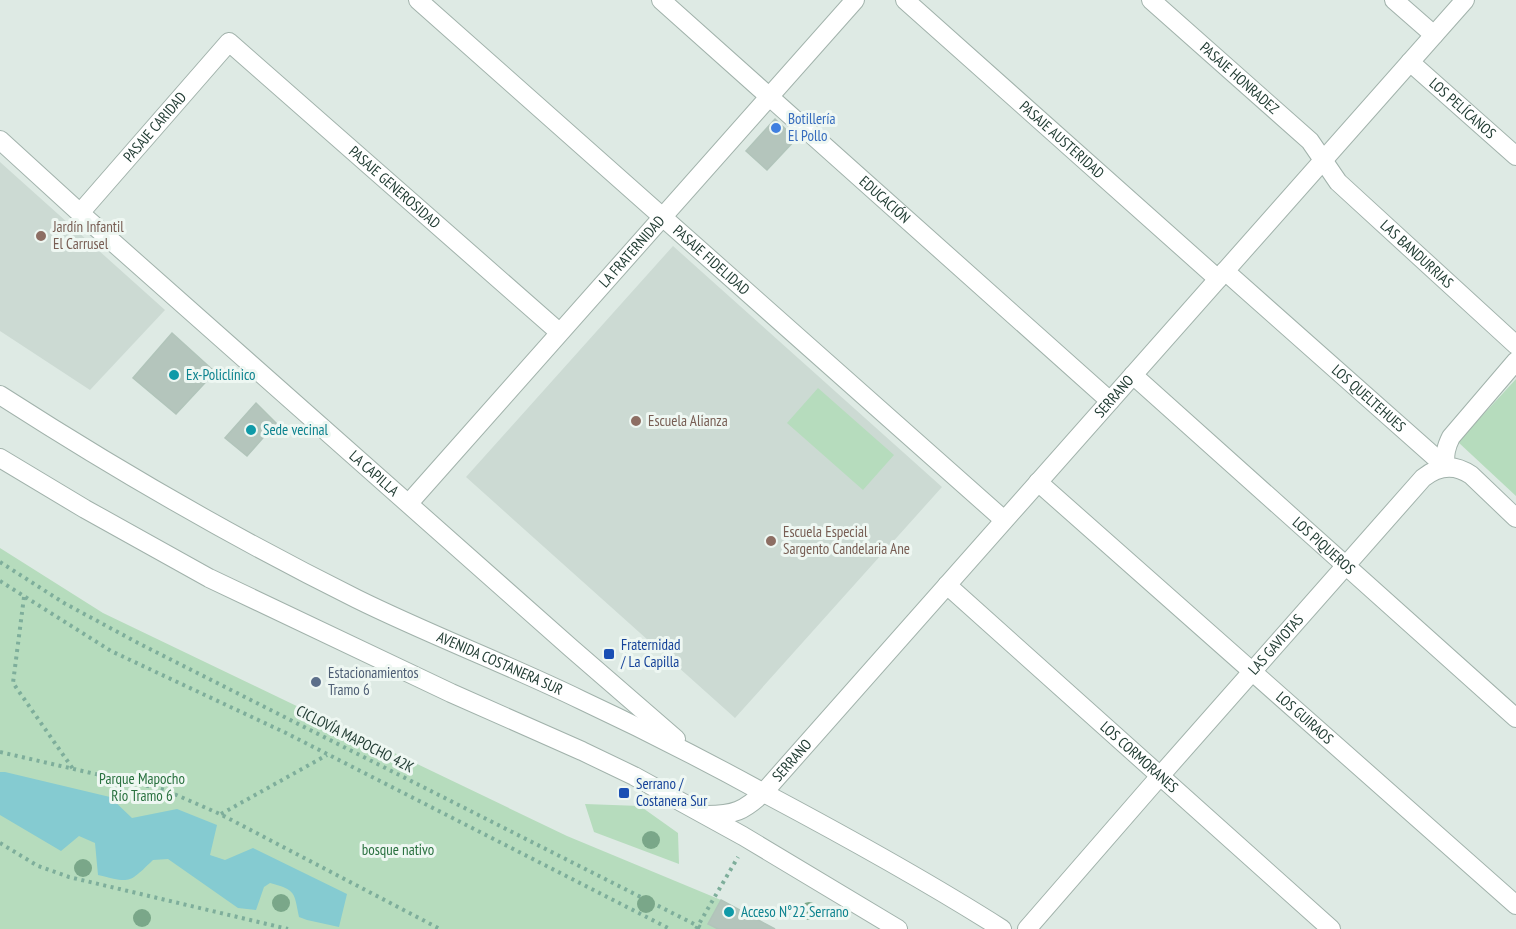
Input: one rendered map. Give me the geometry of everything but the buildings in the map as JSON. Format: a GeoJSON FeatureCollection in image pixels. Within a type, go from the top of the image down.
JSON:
{"type":"FeatureCollection","features":[{"type":"Feature","properties":{"kind":"street","name":"PASAJE FIDELIDAD"},"geometry":{"type":"LineString","coordinates":[[418,0],[1004,520]]}},
{"type":"Feature","properties":{"kind":"street","name":"EDUCACIÓN"},"geometry":{"type":"LineString","coordinates":[[661,0],[1110,401]]}},
{"type":"Feature","properties":{"kind":"street","name":"LA FRATERNIDAD"},"geometry":{"type":"LineString","coordinates":[[409,503],[855,0]]}},
{"type":"Feature","properties":{"kind":"street","name":"PASAJE AUSTERIDAD"},"geometry":{"type":"LineString","coordinates":[[905,0],[1221,275]]}},
{"type":"Feature","properties":{"kind":"street","name":"PASAJE HONRADEZ"},"geometry":{"type":"LineString","coordinates":[[1151,0],[1310,141],[1323,160]]}},
{"type":"Feature","properties":{"kind":"street"},"geometry":{"type":"LineString","coordinates":[[1394,0],[1434,35]]}},
{"type":"Feature","properties":{"kind":"street","name":"SERRANO"},"geometry":{"type":"LineString","coordinates":[[707,815],[728,814],[743,810],[764,792],[1465,0]]}},
{"type":"Feature","properties":{"kind":"street","name":"PASAJE CARIDAD"},"geometry":{"type":"LineString","coordinates":[[80,213],[230,42]]}},
{"type":"Feature","properties":{"kind":"street","name":"PASAJE GENEROSIDAD"},"geometry":{"type":"LineString","coordinates":[[230,42],[559,333]]}},
{"type":"Feature","properties":{"kind":"street","name":"LOS PELÍCANOS"},"geometry":{"type":"LineString","coordinates":[[1410,62],[1516,156]]}},
{"type":"Feature","properties":{"kind":"street","name":"LA CAPILLA"},"geometry":{"type":"LineString","coordinates":[[0,140],[571,648],[696,756]]}},
{"type":"Feature","properties":{"kind":"street","name":"LAS BANDURRIAS"},"geometry":{"type":"LineString","coordinates":[[1323,160],[1338,182],[1516,345]]}},
{"type":"Feature","properties":{"kind":"street","name":"LOS QUELTEHUES"},"geometry":{"type":"LineString","coordinates":[[1221,275],[1446,467],[1455,467],[1471,475],[1516,518]]}},
{"type":"Feature","properties":{"kind":"street"},"geometry":{"type":"LineString","coordinates":[[1446,467],[1444,457],[1450,437],[1516,361]]}},
{"type":"Feature","properties":{"kind":"street","name":"LOS PIQUEROS"},"geometry":{"type":"LineString","coordinates":[[1133,375],[1516,718]]}},
{"type":"Feature","properties":{"kind":"street","name":"AVENIDA COSTANERA SUR"},"geometry":{"type":"LineString","coordinates":[[0,394],[84,449],[299,569],[359,600],[579,699],[696,756],[843,834],[1002,929]]}},
{"type":"Feature","properties":{"kind":"street"},"geometry":{"type":"LineString","coordinates":[[0,458],[85,509],[209,578],[440,688],[634,776],[803,870],[898,929]]}},
{"type":"Feature","properties":{"kind":"street","name":"LAS GAVIOTAS"},"geometry":{"type":"LineString","coordinates":[[1027,929],[1423,478],[1437,468],[1446,467]]}},
{"type":"Feature","properties":{"kind":"street","name":"LOS GUIRAOS"},"geometry":{"type":"LineString","coordinates":[[1038,482],[1516,906]]}},
{"type":"Feature","properties":{"kind":"street","name":"LOS CORMORANES"},"geometry":{"type":"LineString","coordinates":[[947,585],[1331,929]]}},
{"type":"Feature","properties":{"kind":"path","name":"CICLOVÍA MAPOCHO 42K"},"geometry":{"type":"LineString","coordinates":[[0,562],[64,603],[138,643],[704,929]]}},
{"type":"Feature","properties":{"kind":"path"},"geometry":{"type":"LineString","coordinates":[[0,581],[111,651],[286,734],[670,929]]}},
{"type":"Feature","properties":{"kind":"path"},"geometry":{"type":"LineString","coordinates":[[24,597],[13,684],[74,769]]}},
{"type":"Feature","properties":{"kind":"path"},"geometry":{"type":"LineString","coordinates":[[0,752],[165,790],[220,814],[440,929]]}},
{"type":"Feature","properties":{"kind":"path"},"geometry":{"type":"LineString","coordinates":[[220,814],[327,755]]}},
{"type":"Feature","properties":{"kind":"path"},"geometry":{"type":"LineString","coordinates":[[0,843],[38,866],[69,877],[288,929]]}},
{"type":"Feature","properties":{"kind":"path"},"geometry":{"type":"LineString","coordinates":[[697,927],[738,856]]}},
{"type":"Feature","properties":{"kind":"shaded area","name":"Jardín Infantil El Carrusel"},"geometry":{"type":"Polygon","coordinates":[[[0,162],[165,310],[90,390],[0,331],[0,162]]]}},
{"type":"Feature","properties":{"kind":"shaded area"},"geometry":{"type":"Polygon","coordinates":[[[673,246],[942,487],[735,718],[466,477],[673,246]]]}},
{"type":"Feature","properties":{"kind":"green space"},"geometry":{"type":"Polygon","coordinates":[[[1516,379],[1516,496],[1458,442],[1516,379]]]}},
{"type":"Feature","properties":{"kind":"green space"},"geometry":{"type":"Polygon","coordinates":[[[818,388],[894,455],[863,490],[787,423],[818,388]]]}},
{"type":"Feature","properties":{"kind":"green space","name":"Parque Mapocho Río Tramo 6"},"geometry":{"type":"Polygon","coordinates":[[[0,548],[103,613],[567,836],[721,900],[775,929],[0,929],[0,548]]]}},
{"type":"Feature","properties":{"kind":"green space"},"geometry":{"type":"Polygon","coordinates":[[[585,804],[640,806],[678,833],[679,864],[594,832],[585,804]]]}},
{"type":"Feature","properties":{"kind":"water"},"geometry":{"type":"Polygon","coordinates":[[[0,772],[110,797],[132,818],[177,809],[217,825],[210,855],[225,860],[253,848],[347,894],[339,927],[299,917],[292,893],[270,883],[264,887],[256,910],[238,908],[168,859],[153,860],[128,880],[98,875],[95,843],[79,836],[61,851],[0,815],[0,772]]]}},
{"type":"Feature","properties":{"kind":"place","name":"Botillería El Pollo"},"geometry":{"type":"Point","coordinates":[776,128]}},
{"type":"Feature","properties":{"kind":"place","name":"Jardín Infantil El Carrusel"},"geometry":{"type":"Point","coordinates":[41,236]}},
{"type":"Feature","properties":{"kind":"place","name":"Ex-Policlínico"},"geometry":{"type":"Point","coordinates":[174,375]}},
{"type":"Feature","properties":{"kind":"place","name":"Escuela Alianza"},"geometry":{"type":"Point","coordinates":[636,421]}},
{"type":"Feature","properties":{"kind":"place","name":"Sede vecinal"},"geometry":{"type":"Point","coordinates":[251,430]}},
{"type":"Feature","properties":{"kind":"place","name":"Escuela Especial Sargento Candelaria Ane"},"geometry":{"type":"Point","coordinates":[771,541]}},
{"type":"Feature","properties":{"kind":"place","name":"Fraternidad / La Capilla"},"geometry":{"type":"Point","coordinates":[609,654]}},
{"type":"Feature","properties":{"kind":"place","name":"Estacionamientos Tramo 6"},"geometry":{"type":"Point","coordinates":[316,682]}},
{"type":"Feature","properties":{"kind":"place","name":"Serrano / Costanera Sur"},"geometry":{"type":"Point","coordinates":[624,793]}},
{"type":"Feature","properties":{"kind":"place","name":"Acceso N°22 Serrano"},"geometry":{"type":"Point","coordinates":[729,912]}},
{"type":"Feature","properties":{"kind":"park label","name":"bosque nativo"},"geometry":{"type":"Point","coordinates":[398,850]}}]}
